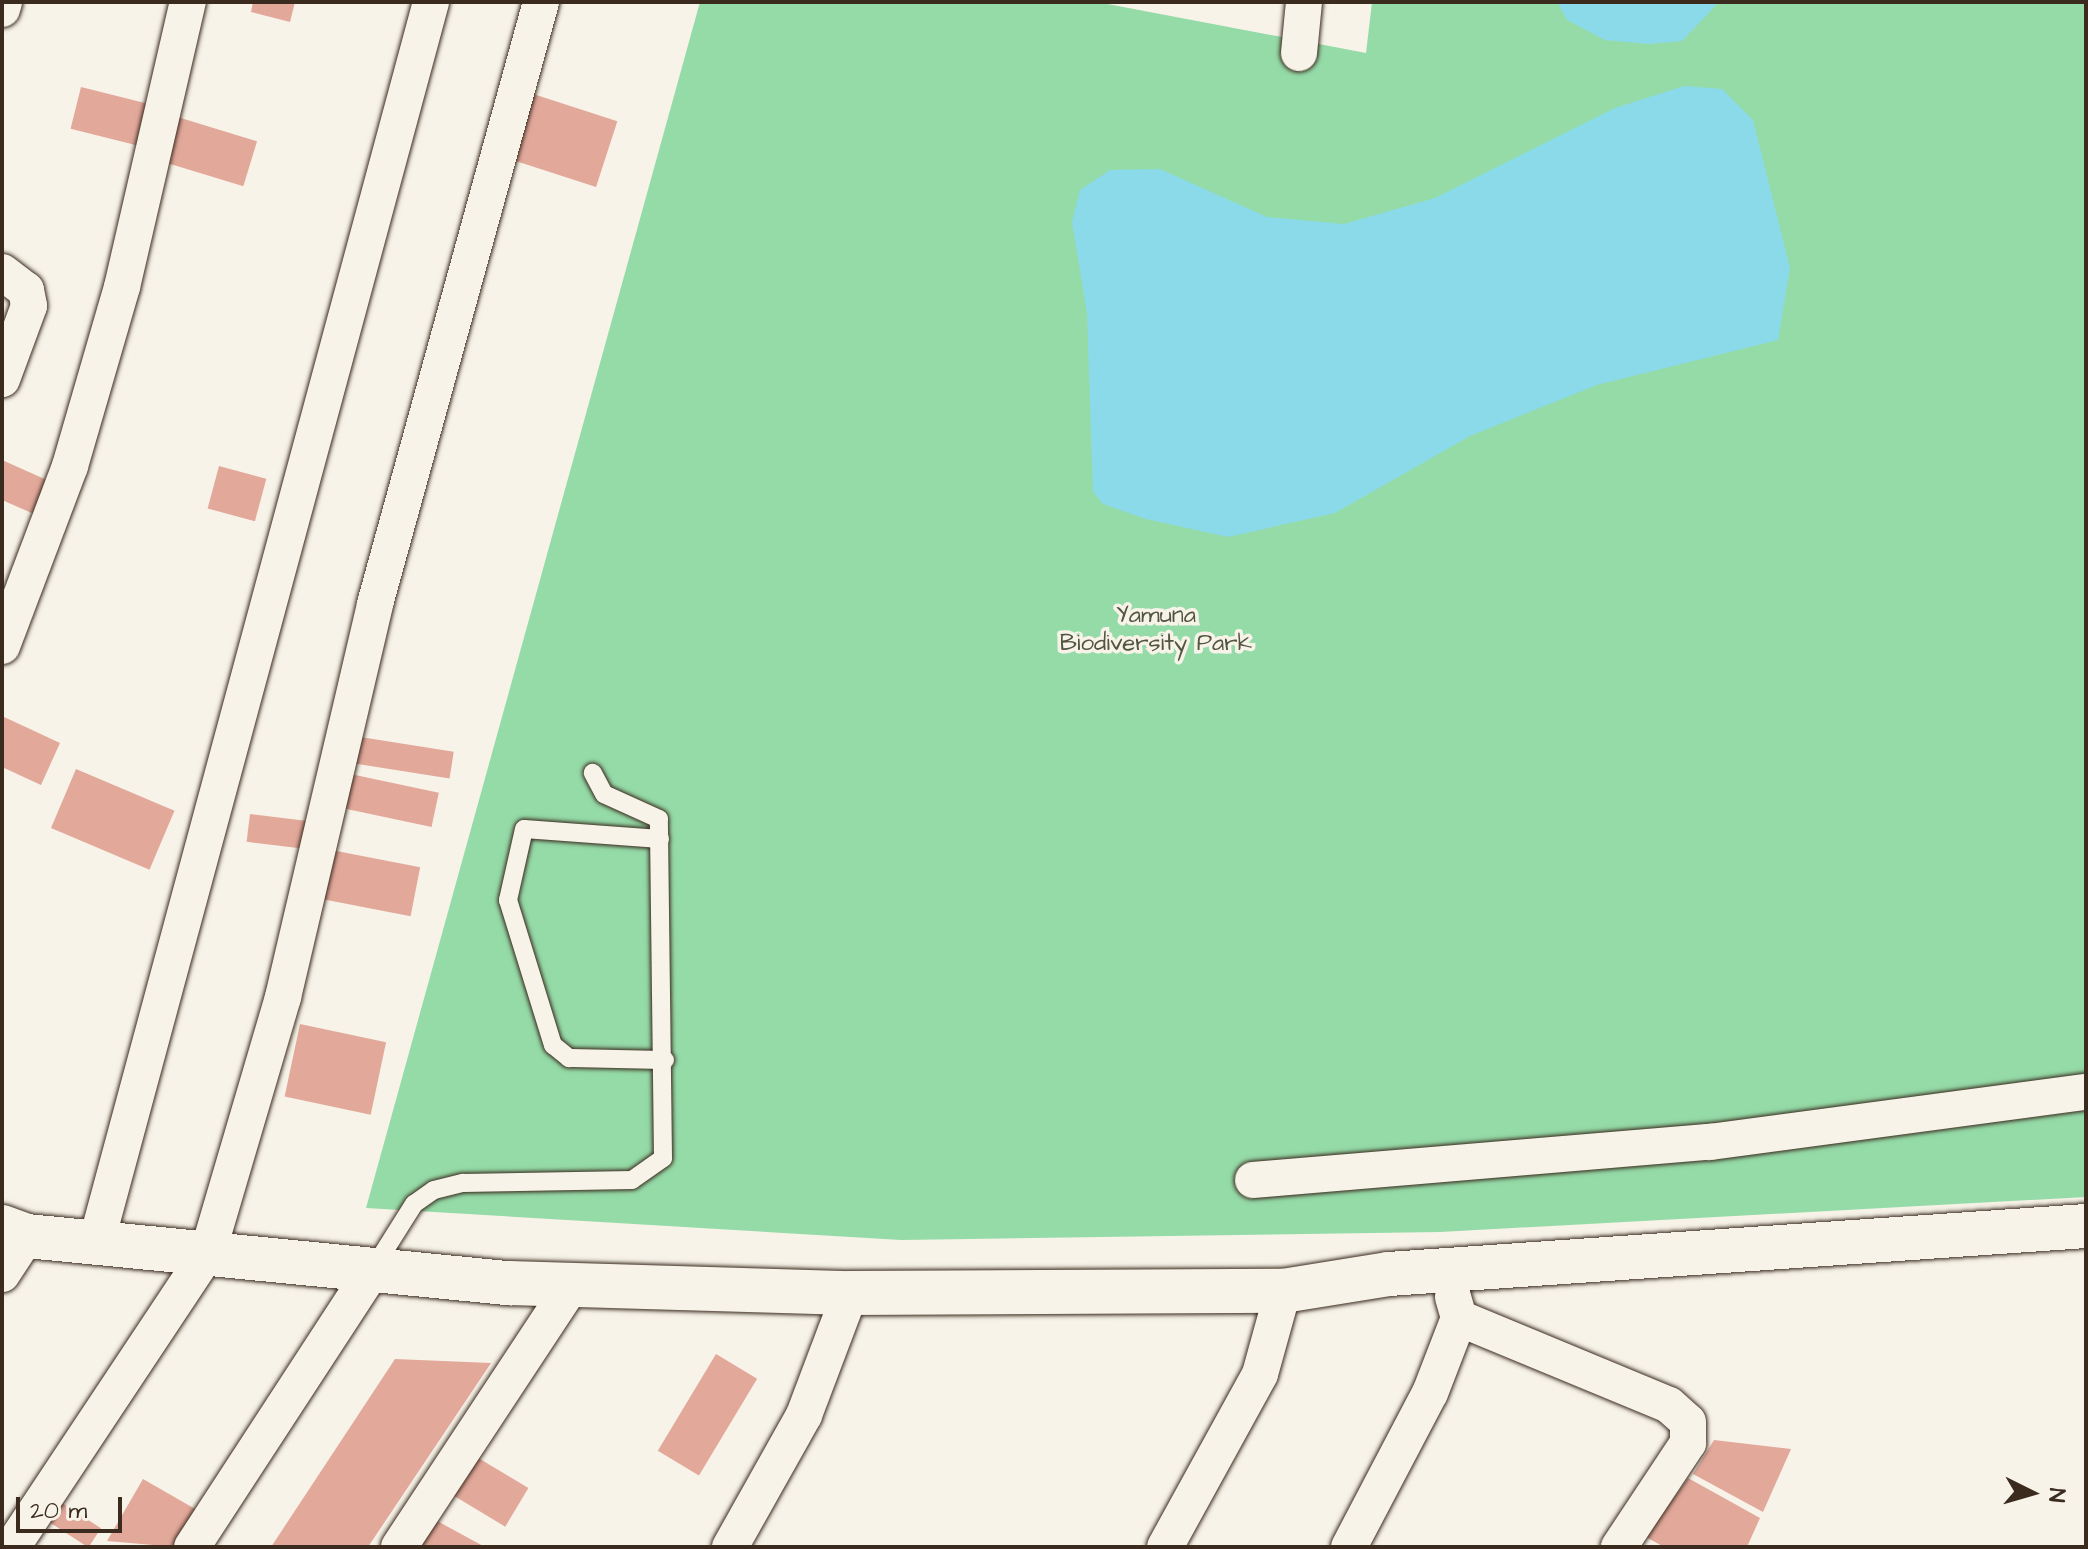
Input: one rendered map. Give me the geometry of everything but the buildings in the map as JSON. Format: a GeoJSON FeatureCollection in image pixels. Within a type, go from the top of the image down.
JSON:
{"type":"FeatureCollection","features":[{"type":"Feature","properties":{"kind":"street"},"geometry":{"type":"LineString","coordinates":[[2,9],[4,2]]}},
{"type":"Feature","properties":{"kind":"street"},"geometry":{"type":"LineString","coordinates":[[2,646],[70,466],[113,317],[188,2]]}},
{"type":"Feature","properties":{"kind":"street"},"geometry":{"type":"LineString","coordinates":[[97,1240],[431,2]]}},
{"type":"Feature","properties":{"kind":"street"},"geometry":{"type":"LineString","coordinates":[[12,1547],[208,1252],[283,997],[375,604],[541,2]]}},
{"type":"Feature","properties":{"kind":"street"},"geometry":{"type":"LineString","coordinates":[[1299,53],[1304,2]]}},
{"type":"Feature","properties":{"kind":"street"},"geometry":{"type":"LineString","coordinates":[[2,272],[26,290],[29,306],[2,379]]}},
{"type":"Feature","properties":{"kind":"street"},"geometry":{"type":"LineString","coordinates":[[1253,1180],[1710,1142],[2086,1092]]}},
{"type":"Feature","properties":{"kind":"street"},"geometry":{"type":"LineString","coordinates":[[2,1274],[15,1232],[373,1269],[572,1285],[850,1293],[1283,1291],[1447,1272],[2086,1226]]}},
{"type":"Feature","properties":{"kind":"street"},"geometry":{"type":"LineString","coordinates":[[192,1547],[373,1269]]}},
{"type":"Feature","properties":{"kind":"street"},"geometry":{"type":"LineString","coordinates":[[1349,1547],[1430,1393],[1459,1318],[1447,1272]]}},
{"type":"Feature","properties":{"kind":"street"},"geometry":{"type":"LineString","coordinates":[[399,1547],[572,1285]]}},
{"type":"Feature","properties":{"kind":"street"},"geometry":{"type":"LineString","coordinates":[[1165,1547],[1260,1374],[1283,1291]]}},
{"type":"Feature","properties":{"kind":"street"},"geometry":{"type":"LineString","coordinates":[[730,1547],[804,1415],[850,1293]]}},
{"type":"Feature","properties":{"kind":"street"},"geometry":{"type":"LineString","coordinates":[[1459,1318],[1669,1405],[1688,1422],[1688,1443],[1619,1547]]}},
{"type":"Feature","properties":{"kind":"lane"},"geometry":{"type":"LineString","coordinates":[[373,1269],[414,1204],[434,1190],[650,1173],[667,1139],[659,819],[604,794],[593,773]]}},
{"type":"Feature","properties":{"kind":"lane"},"geometry":{"type":"LineString","coordinates":[[660,839],[524,829],[508,900],[553,1045],[569,1058],[665,1060]]}},
{"type":"Feature","properties":{"kind":"green space","name":"Yamuna Biodiversity Park"},"geometry":{"type":"Polygon","coordinates":[[[700,2],[1097,2],[1366,53],[1372,2],[2086,2],[2086,1197],[1440,1232],[901,1240],[366,1208],[700,2]]]}},
{"type":"Feature","properties":{"kind":"water"},"geometry":{"type":"Polygon","coordinates":[[[1557,2],[1719,2],[1682,41],[1649,44],[1605,40],[1567,20],[1557,2]]]}},
{"type":"Feature","properties":{"kind":"water"},"geometry":{"type":"Polygon","coordinates":[[[1684,86],[1722,89],[1753,120],[1790,268],[1778,340],[1597,385],[1470,436],[1335,513],[1228,537],[1146,519],[1103,504],[1093,492],[1087,313],[1072,222],[1080,190],[1110,170],[1160,169],[1267,217],[1344,224],[1435,198],[1615,108],[1684,86]]]}}]}
